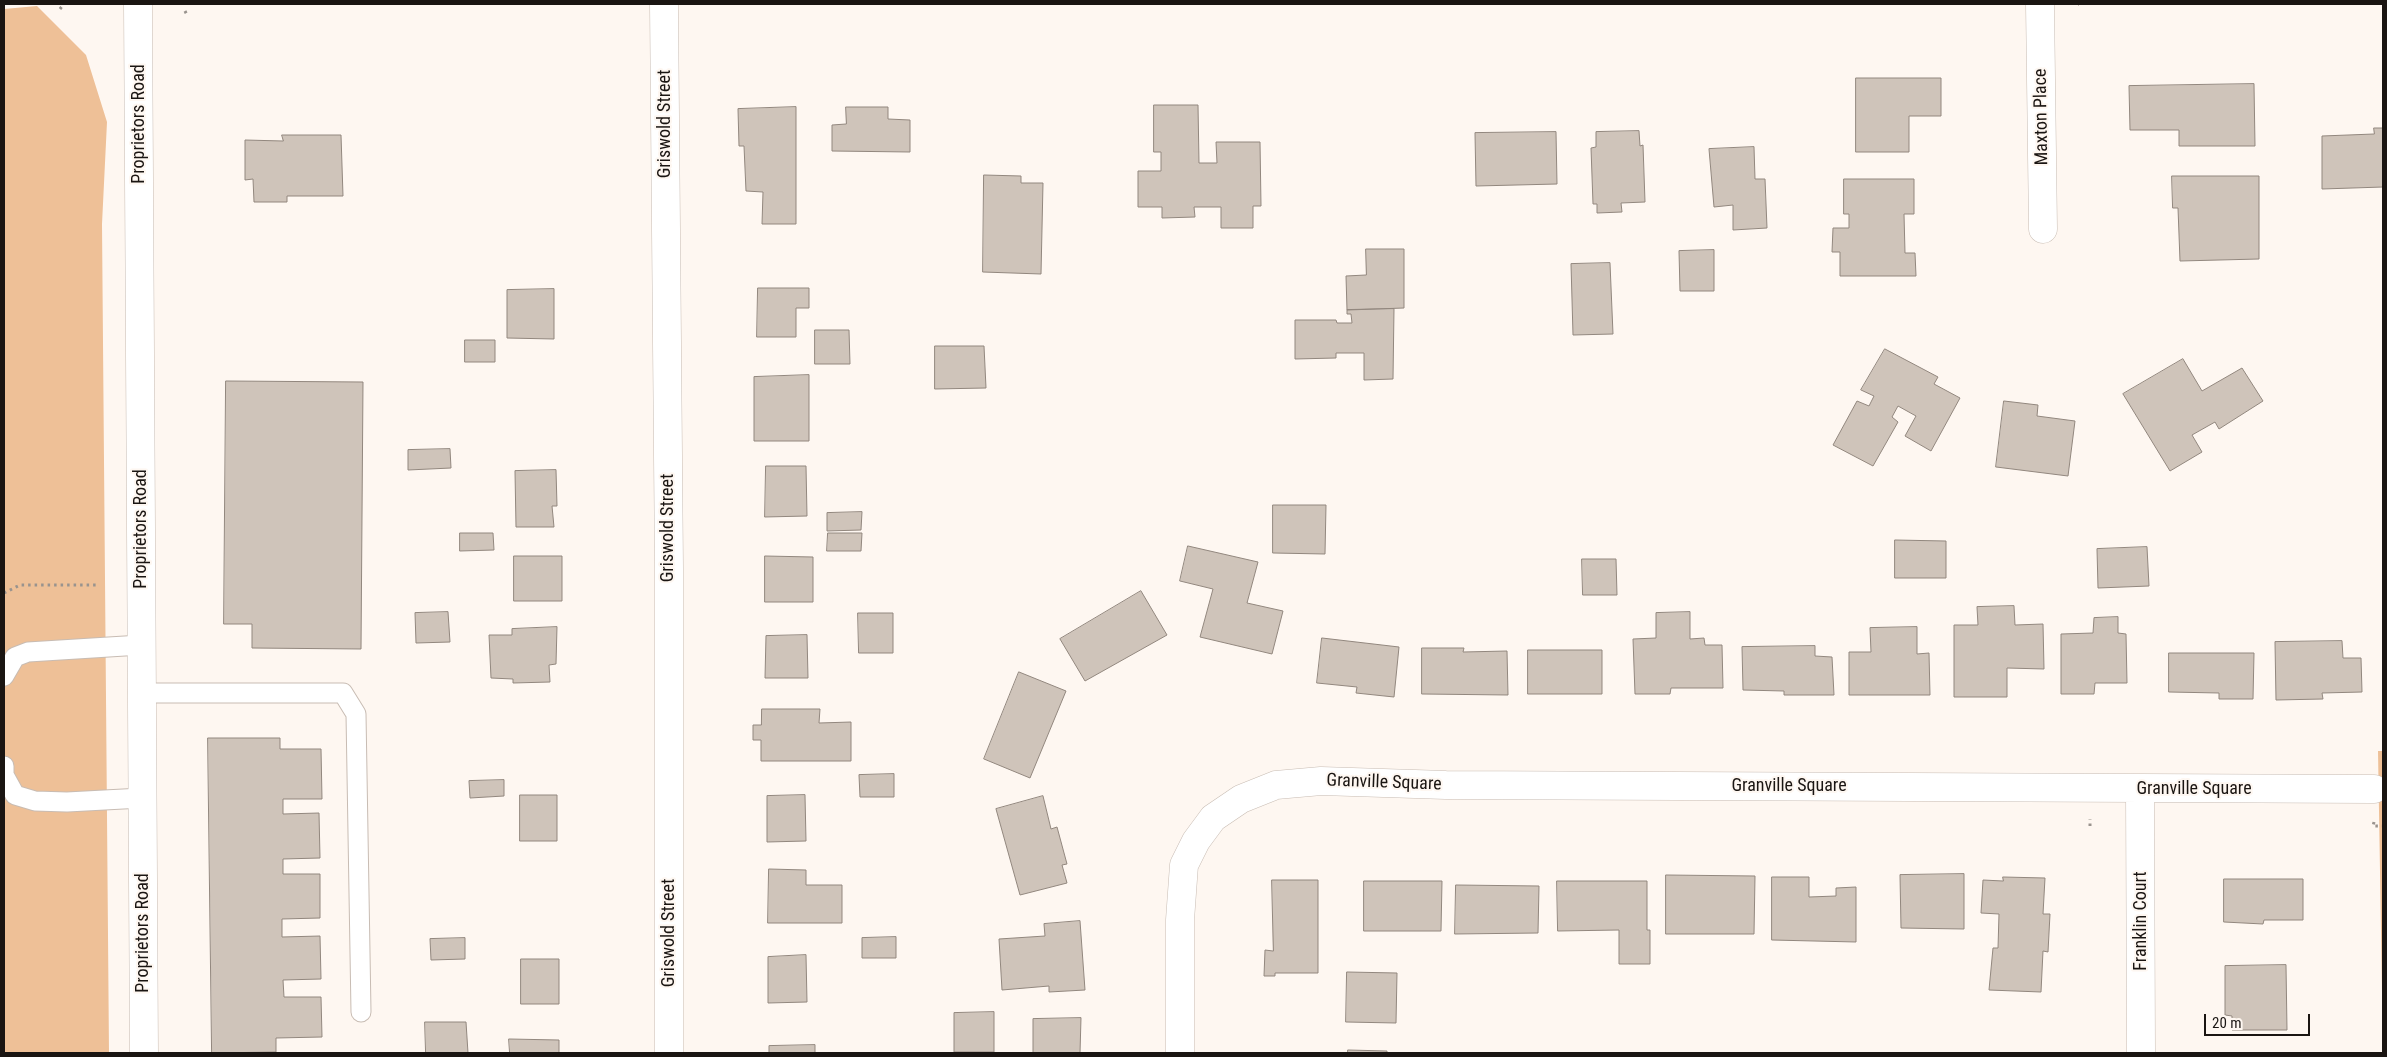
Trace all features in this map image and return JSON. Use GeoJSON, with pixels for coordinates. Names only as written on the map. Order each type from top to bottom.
{"type":"FeatureCollection","features":[{"type":"Feature","properties":{"kind":"street","name":"Proprietors Road"},"geometry":{"type":"LineString","coordinates":[[138,4],[144,1053]]}},
{"type":"Feature","properties":{"kind":"street","name":"Griswold Street"},"geometry":{"type":"LineString","coordinates":[[664,4],[669,568],[669,1053]]}},
{"type":"Feature","properties":{"kind":"street","name":"Maxton Place"},"geometry":{"type":"LineString","coordinates":[[2040,4],[2043,229]]}},
{"type":"Feature","properties":{"kind":"street","name":"Granville Square"},"geometry":{"type":"LineString","coordinates":[[1180,1053],[1180,920],[1184,866],[1196,840],[1213,818],[1241,799],[1276,785],[1321,781],[1446,785],[2065,786],[2140,789],[2374,789]]}},
{"type":"Feature","properties":{"kind":"street","name":"Franklin Court"},"geometry":{"type":"LineString","coordinates":[[2140,789],[2141,1053]]}},
{"type":"Feature","properties":{"kind":"lane"},"geometry":{"type":"LineString","coordinates":[[4,676],[15,657],[28,652],[141,645]]}},
{"type":"Feature","properties":{"kind":"lane"},"geometry":{"type":"LineString","coordinates":[[142,693],[343,693],[356,714],[361,1012]]}},
{"type":"Feature","properties":{"kind":"lane"},"geometry":{"type":"LineString","coordinates":[[4,766],[4,774],[14,795],[35,801],[142,798]]}},
{"type":"Feature","properties":{"kind":"path"},"geometry":{"type":"LineString","coordinates":[[60,9],[63,5]]}},
{"type":"Feature","properties":{"kind":"path"},"geometry":{"type":"LineString","coordinates":[[184,11],[188,15]]}},
{"type":"Feature","properties":{"kind":"path"},"geometry":{"type":"LineString","coordinates":[[4,593],[20,585],[97,585]]}},
{"type":"Feature","properties":{"kind":"shaded area"},"geometry":{"type":"Polygon","coordinates":[[[37,6],[86,55],[107,122],[102,224],[109,1053],[4,1053],[4,9],[37,6]]]}},
{"type":"Feature","properties":{"kind":"shaded area"},"geometry":{"type":"Polygon","coordinates":[[[2378,751],[2383,751],[2383,1053],[2378,751]]]}},
{"type":"Feature","properties":{"kind":"building"},"geometry":{"type":"Polygon","coordinates":[[[1856,78],[1941,78],[1941,116],[1909,116],[1909,152],[1856,152],[1856,78]]]}},
{"type":"Feature","properties":{"kind":"building"},"geometry":{"type":"Polygon","coordinates":[[[2254,84],[2255,146],[2179,146],[2179,130],[2130,130],[2129,86],[2254,84]]]}},
{"type":"Feature","properties":{"kind":"building"},"geometry":{"type":"Polygon","coordinates":[[[1154,105],[1198,105],[1199,163],[1217,163],[1216,142],[1260,142],[1261,206],[1253,206],[1253,228],[1221,228],[1221,207],[1194,207],[1195,217],[1162,218],[1162,207],[1138,207],[1138,171],[1161,171],[1161,152],[1154,152],[1154,105]]]}},
{"type":"Feature","properties":{"kind":"building"},"geometry":{"type":"Polygon","coordinates":[[[796,107],[796,224],[762,224],[763,192],[746,191],[744,146],[739,146],[738,109],[796,107]]]}},
{"type":"Feature","properties":{"kind":"building"},"geometry":{"type":"Polygon","coordinates":[[[846,107],[888,107],[888,119],[910,120],[910,152],[832,151],[832,125],[846,124],[846,107]]]}},
{"type":"Feature","properties":{"kind":"building"},"geometry":{"type":"Polygon","coordinates":[[[2374,128],[2383,128],[2383,187],[2322,189],[2322,136],[2374,134],[2374,128]]]}},
{"type":"Feature","properties":{"kind":"building"},"geometry":{"type":"Polygon","coordinates":[[[1639,131],[1640,146],[1643,145],[1645,202],[1621,203],[1622,212],[1597,213],[1597,204],[1593,204],[1591,148],[1596,147],[1596,132],[1639,131]]]}},
{"type":"Feature","properties":{"kind":"building"},"geometry":{"type":"Polygon","coordinates":[[[1556,132],[1557,184],[1476,186],[1475,133],[1556,132]]]}},
{"type":"Feature","properties":{"kind":"building"},"geometry":{"type":"Polygon","coordinates":[[[282,135],[341,135],[343,196],[287,196],[287,202],[254,202],[253,179],[245,180],[245,140],[283,141],[282,135]]]}},
{"type":"Feature","properties":{"kind":"building"},"geometry":{"type":"Polygon","coordinates":[[[1754,147],[1755,179],[1765,179],[1767,228],[1733,230],[1733,205],[1714,207],[1709,149],[1754,147]]]}},
{"type":"Feature","properties":{"kind":"building"},"geometry":{"type":"Polygon","coordinates":[[[984,175],[1021,176],[1021,183],[1043,183],[1041,274],[983,272],[984,175]]]}},
{"type":"Feature","properties":{"kind":"building"},"geometry":{"type":"Polygon","coordinates":[[[2172,176],[2259,176],[2259,259],[2180,261],[2178,208],[2173,208],[2172,176]]]}},
{"type":"Feature","properties":{"kind":"building"},"geometry":{"type":"Polygon","coordinates":[[[1844,179],[1914,179],[1914,214],[1904,214],[1905,253],[1915,253],[1916,276],[1840,276],[1840,252],[1832,252],[1833,228],[1849,228],[1849,214],[1844,214],[1844,179]]]}},
{"type":"Feature","properties":{"kind":"building"},"geometry":{"type":"Polygon","coordinates":[[[1366,249],[1404,249],[1404,308],[1347,310],[1346,276],[1366,275],[1366,249]]]}},
{"type":"Feature","properties":{"kind":"building"},"geometry":{"type":"Polygon","coordinates":[[[1714,250],[1714,291],[1680,291],[1679,251],[1714,250]]]}},
{"type":"Feature","properties":{"kind":"building"},"geometry":{"type":"Polygon","coordinates":[[[1610,263],[1613,334],[1573,335],[1571,264],[1610,263]]]}},
{"type":"Feature","properties":{"kind":"building"},"geometry":{"type":"Polygon","coordinates":[[[758,288],[809,288],[809,308],[796,308],[796,337],[757,337],[758,288]]]}},
{"type":"Feature","properties":{"kind":"building"},"geometry":{"type":"Polygon","coordinates":[[[554,289],[554,339],[507,338],[507,290],[554,289]]]}},
{"type":"Feature","properties":{"kind":"building"},"geometry":{"type":"Polygon","coordinates":[[[1394,309],[1393,379],[1364,380],[1364,353],[1336,353],[1336,358],[1295,359],[1295,320],[1336,320],[1337,323],[1352,323],[1351,314],[1347,314],[1347,310],[1394,309]]]}},
{"type":"Feature","properties":{"kind":"building"},"geometry":{"type":"Polygon","coordinates":[[[815,330],[849,330],[850,364],[815,364],[815,330]]]}},
{"type":"Feature","properties":{"kind":"building"},"geometry":{"type":"Polygon","coordinates":[[[465,340],[495,340],[495,362],[465,362],[465,340]]]}},
{"type":"Feature","properties":{"kind":"building"},"geometry":{"type":"Polygon","coordinates":[[[935,346],[984,346],[986,388],[935,389],[935,346]]]}},
{"type":"Feature","properties":{"kind":"building"},"geometry":{"type":"Polygon","coordinates":[[[1885,349],[1938,377],[1934,384],[1960,398],[1931,451],[1905,436],[1916,416],[1898,406],[1892,417],[1898,422],[1873,466],[1833,445],[1857,401],[1869,406],[1874,396],[1861,390],[1885,349]]]}},
{"type":"Feature","properties":{"kind":"building"},"geometry":{"type":"Polygon","coordinates":[[[2183,359],[2202,391],[2242,368],[2263,401],[2219,429],[2215,422],[2192,435],[2202,452],[2170,471],[2123,394],[2183,359]]]}},
{"type":"Feature","properties":{"kind":"building"},"geometry":{"type":"Polygon","coordinates":[[[809,375],[809,441],[754,441],[754,377],[809,375]]]}},
{"type":"Feature","properties":{"kind":"building"},"geometry":{"type":"Polygon","coordinates":[[[226,381],[363,382],[361,649],[252,648],[252,624],[224,624],[226,381]]]}},
{"type":"Feature","properties":{"kind":"building"},"geometry":{"type":"Polygon","coordinates":[[[2004,401],[2038,405],[2037,416],[2075,421],[2068,476],[1996,467],[2004,401]]]}},
{"type":"Feature","properties":{"kind":"building"},"geometry":{"type":"Polygon","coordinates":[[[450,449],[451,468],[408,470],[408,450],[450,449]]]}},
{"type":"Feature","properties":{"kind":"building"},"geometry":{"type":"Polygon","coordinates":[[[766,466],[806,466],[807,516],[765,517],[766,466]]]}},
{"type":"Feature","properties":{"kind":"building"},"geometry":{"type":"Polygon","coordinates":[[[556,470],[557,506],[552,506],[554,527],[516,527],[515,471],[556,470]]]}},
{"type":"Feature","properties":{"kind":"building"},"geometry":{"type":"Polygon","coordinates":[[[1273,505],[1326,505],[1325,554],[1273,553],[1273,505]]]}},
{"type":"Feature","properties":{"kind":"building"},"geometry":{"type":"Polygon","coordinates":[[[862,512],[861,530],[827,531],[827,513],[862,512]]]}},
{"type":"Feature","properties":{"kind":"building"},"geometry":{"type":"Polygon","coordinates":[[[460,533],[493,533],[494,550],[460,551],[460,533]]]}},
{"type":"Feature","properties":{"kind":"building"},"geometry":{"type":"Polygon","coordinates":[[[828,533],[862,533],[861,551],[827,551],[828,533]]]}},
{"type":"Feature","properties":{"kind":"building"},"geometry":{"type":"Polygon","coordinates":[[[1895,540],[1946,541],[1946,578],[1895,578],[1895,540]]]}},
{"type":"Feature","properties":{"kind":"building"},"geometry":{"type":"Polygon","coordinates":[[[1188,546],[1258,562],[1247,603],[1283,611],[1272,654],[1200,637],[1213,589],[1180,581],[1188,546]]]}},
{"type":"Feature","properties":{"kind":"building"},"geometry":{"type":"Polygon","coordinates":[[[2147,547],[2149,586],[2098,588],[2097,549],[2147,547]]]}},
{"type":"Feature","properties":{"kind":"building"},"geometry":{"type":"Polygon","coordinates":[[[514,556],[562,556],[562,601],[514,601],[514,556]]]}},
{"type":"Feature","properties":{"kind":"building"},"geometry":{"type":"Polygon","coordinates":[[[765,556],[813,557],[813,602],[765,602],[765,556]]]}},
{"type":"Feature","properties":{"kind":"building"},"geometry":{"type":"Polygon","coordinates":[[[1582,559],[1616,559],[1617,595],[1583,595],[1582,559]]]}},
{"type":"Feature","properties":{"kind":"building"},"geometry":{"type":"Polygon","coordinates":[[[1141,591],[1167,635],[1085,681],[1060,639],[1141,591]]]}},
{"type":"Feature","properties":{"kind":"building"},"geometry":{"type":"Polygon","coordinates":[[[2014,606],[2015,625],[2043,624],[2044,669],[2007,668],[2007,697],[1954,697],[1954,625],[1978,625],[1977,607],[2014,606]]]}},
{"type":"Feature","properties":{"kind":"building"},"geometry":{"type":"Polygon","coordinates":[[[448,612],[450,642],[416,643],[415,613],[448,612]]]}},
{"type":"Feature","properties":{"kind":"building"},"geometry":{"type":"Polygon","coordinates":[[[1690,612],[1690,639],[1704,638],[1705,645],[1722,645],[1723,688],[1671,688],[1670,694],[1635,694],[1633,639],[1656,638],[1656,613],[1690,612]]]}},
{"type":"Feature","properties":{"kind":"building"},"geometry":{"type":"Polygon","coordinates":[[[858,613],[893,613],[893,653],[859,653],[858,613]]]}},
{"type":"Feature","properties":{"kind":"building"},"geometry":{"type":"Polygon","coordinates":[[[2118,617],[2118,633],[2126,634],[2127,683],[2095,683],[2094,694],[2061,694],[2061,634],[2093,633],[2094,618],[2118,617]]]}},
{"type":"Feature","properties":{"kind":"building"},"geometry":{"type":"Polygon","coordinates":[[[557,627],[556,664],[549,665],[550,682],[513,683],[513,679],[491,678],[489,635],[512,635],[512,629],[557,627]]]}},
{"type":"Feature","properties":{"kind":"building"},"geometry":{"type":"Polygon","coordinates":[[[1917,627],[1917,654],[1929,653],[1930,695],[1849,695],[1849,652],[1871,652],[1870,628],[1917,627]]]}},
{"type":"Feature","properties":{"kind":"building"},"geometry":{"type":"Polygon","coordinates":[[[807,635],[808,678],[765,678],[766,636],[807,635]]]}},
{"type":"Feature","properties":{"kind":"building"},"geometry":{"type":"Polygon","coordinates":[[[1322,638],[1399,647],[1394,697],[1356,693],[1357,687],[1317,683],[1322,638]]]}},
{"type":"Feature","properties":{"kind":"building"},"geometry":{"type":"Polygon","coordinates":[[[2342,641],[2343,658],[2361,658],[2362,692],[2322,693],[2323,699],[2276,700],[2275,642],[2342,641]]]}},
{"type":"Feature","properties":{"kind":"building"},"geometry":{"type":"Polygon","coordinates":[[[1815,646],[1815,656],[1832,657],[1834,695],[1784,695],[1784,691],[1743,690],[1742,647],[1815,646]]]}},
{"type":"Feature","properties":{"kind":"building"},"geometry":{"type":"Polygon","coordinates":[[[1422,648],[1464,648],[1463,652],[1507,651],[1508,695],[1422,694],[1422,648]]]}},
{"type":"Feature","properties":{"kind":"building"},"geometry":{"type":"Polygon","coordinates":[[[1528,650],[1602,650],[1602,694],[1528,694],[1528,650]]]}},
{"type":"Feature","properties":{"kind":"building"},"geometry":{"type":"Polygon","coordinates":[[[2169,653],[2254,653],[2253,699],[2219,699],[2219,693],[2169,692],[2169,653]]]}},
{"type":"Feature","properties":{"kind":"building"},"geometry":{"type":"Polygon","coordinates":[[[1019,672],[1066,691],[1030,778],[984,759],[1019,672]]]}},
{"type":"Feature","properties":{"kind":"building"},"geometry":{"type":"Polygon","coordinates":[[[762,709],[820,709],[819,723],[851,722],[851,761],[761,761],[761,740],[753,740],[753,725],[761,725],[762,709]]]}},
{"type":"Feature","properties":{"kind":"building"},"geometry":{"type":"Polygon","coordinates":[[[208,738],[280,738],[280,749],[321,749],[322,799],[283,799],[283,814],[319,813],[320,858],[283,859],[283,874],[320,874],[320,918],[282,919],[282,937],[320,936],[321,979],[283,980],[284,997],[321,997],[322,1037],[276,1038],[276,1052],[212,1053],[208,738]]]}},
{"type":"Feature","properties":{"kind":"building"},"geometry":{"type":"Polygon","coordinates":[[[894,774],[894,797],[860,797],[859,775],[894,774]]]}},
{"type":"Feature","properties":{"kind":"building"},"geometry":{"type":"Polygon","coordinates":[[[504,780],[504,796],[470,798],[469,781],[504,780]]]}},
{"type":"Feature","properties":{"kind":"building"},"geometry":{"type":"Polygon","coordinates":[[[520,795],[557,795],[557,841],[520,841],[520,795]]]}},
{"type":"Feature","properties":{"kind":"building"},"geometry":{"type":"Polygon","coordinates":[[[805,795],[806,841],[767,842],[767,796],[805,795]]]}},
{"type":"Feature","properties":{"kind":"building"},"geometry":{"type":"Polygon","coordinates":[[[1043,796],[1051,829],[1057,827],[1067,864],[1062,865],[1067,883],[1020,895],[996,809],[1043,796]]]}},
{"type":"Feature","properties":{"kind":"building"},"geometry":{"type":"Polygon","coordinates":[[[769,869],[806,870],[806,885],[842,885],[842,923],[768,923],[769,869]]]}},
{"type":"Feature","properties":{"kind":"building"},"geometry":{"type":"Polygon","coordinates":[[[1964,874],[1964,929],[1901,928],[1900,875],[1964,874]]]}},
{"type":"Feature","properties":{"kind":"building"},"geometry":{"type":"Polygon","coordinates":[[[1666,875],[1755,876],[1754,934],[1666,934],[1666,875]]]}},
{"type":"Feature","properties":{"kind":"building"},"geometry":{"type":"Polygon","coordinates":[[[1772,877],[1809,877],[1809,897],[1836,896],[1836,888],[1856,887],[1856,942],[1772,940],[1772,877]]]}},
{"type":"Feature","properties":{"kind":"building"},"geometry":{"type":"Polygon","coordinates":[[[2003,877],[2045,878],[2043,914],[2050,914],[2048,952],[2043,951],[2041,992],[1989,990],[1993,948],[1998,948],[1999,914],[1981,913],[1983,880],[2003,881],[2003,877]]]}},
{"type":"Feature","properties":{"kind":"building"},"geometry":{"type":"Polygon","coordinates":[[[2224,879],[2303,879],[2303,920],[2264,920],[2263,924],[2224,922],[2224,879]]]}},
{"type":"Feature","properties":{"kind":"building"},"geometry":{"type":"Polygon","coordinates":[[[1272,880],[1318,880],[1318,973],[1275,973],[1275,976],[1264,976],[1265,950],[1273,951],[1272,880]]]}},
{"type":"Feature","properties":{"kind":"building"},"geometry":{"type":"Polygon","coordinates":[[[1364,881],[1442,881],[1441,931],[1364,931],[1364,881]]]}},
{"type":"Feature","properties":{"kind":"building"},"geometry":{"type":"Polygon","coordinates":[[[1557,881],[1647,881],[1647,930],[1650,930],[1650,964],[1619,964],[1619,930],[1558,931],[1557,881]]]}},
{"type":"Feature","properties":{"kind":"building"},"geometry":{"type":"Polygon","coordinates":[[[1456,885],[1539,886],[1538,933],[1455,934],[1456,885]]]}},
{"type":"Feature","properties":{"kind":"building"},"geometry":{"type":"Polygon","coordinates":[[[1080,921],[1085,990],[1049,992],[1049,986],[1002,990],[999,939],[1045,936],[1044,924],[1080,921]]]}},
{"type":"Feature","properties":{"kind":"building"},"geometry":{"type":"Polygon","coordinates":[[[896,937],[896,958],[862,958],[862,938],[896,937]]]}},
{"type":"Feature","properties":{"kind":"building"},"geometry":{"type":"Polygon","coordinates":[[[465,938],[465,959],[431,960],[430,939],[465,938]]]}},
{"type":"Feature","properties":{"kind":"building"},"geometry":{"type":"Polygon","coordinates":[[[806,955],[807,1002],[768,1003],[768,957],[806,955]]]}},
{"type":"Feature","properties":{"kind":"building"},"geometry":{"type":"Polygon","coordinates":[[[521,959],[559,959],[559,1004],[521,1004],[521,959]]]}},
{"type":"Feature","properties":{"kind":"building"},"geometry":{"type":"Polygon","coordinates":[[[2286,965],[2287,1030],[2232,1030],[2232,1016],[2225,1015],[2225,966],[2286,965]]]}},
{"type":"Feature","properties":{"kind":"building"},"geometry":{"type":"Polygon","coordinates":[[[1347,972],[1397,973],[1396,1023],[1346,1022],[1347,972]]]}},
{"type":"Feature","properties":{"kind":"building"},"geometry":{"type":"Polygon","coordinates":[[[994,1012],[994,1052],[954,1052],[954,1013],[994,1012]]]}},
{"type":"Feature","properties":{"kind":"building"},"geometry":{"type":"Polygon","coordinates":[[[1081,1018],[1080,1053],[1033,1053],[1033,1019],[1081,1018]]]}},
{"type":"Feature","properties":{"kind":"building"},"geometry":{"type":"Polygon","coordinates":[[[425,1022],[466,1022],[468,1053],[426,1053],[425,1022]]]}},
{"type":"Feature","properties":{"kind":"building"},"geometry":{"type":"Polygon","coordinates":[[[509,1039],[559,1040],[559,1053],[510,1053],[509,1039]]]}},
{"type":"Feature","properties":{"kind":"building"},"geometry":{"type":"Polygon","coordinates":[[[815,1045],[815,1053],[769,1053],[769,1046],[815,1045]]]}},
{"type":"Feature","properties":{"kind":"building"},"geometry":{"type":"Polygon","coordinates":[[[1348,1050],[1387,1051],[1387,1053],[1348,1053],[1348,1050]]]}}]}
